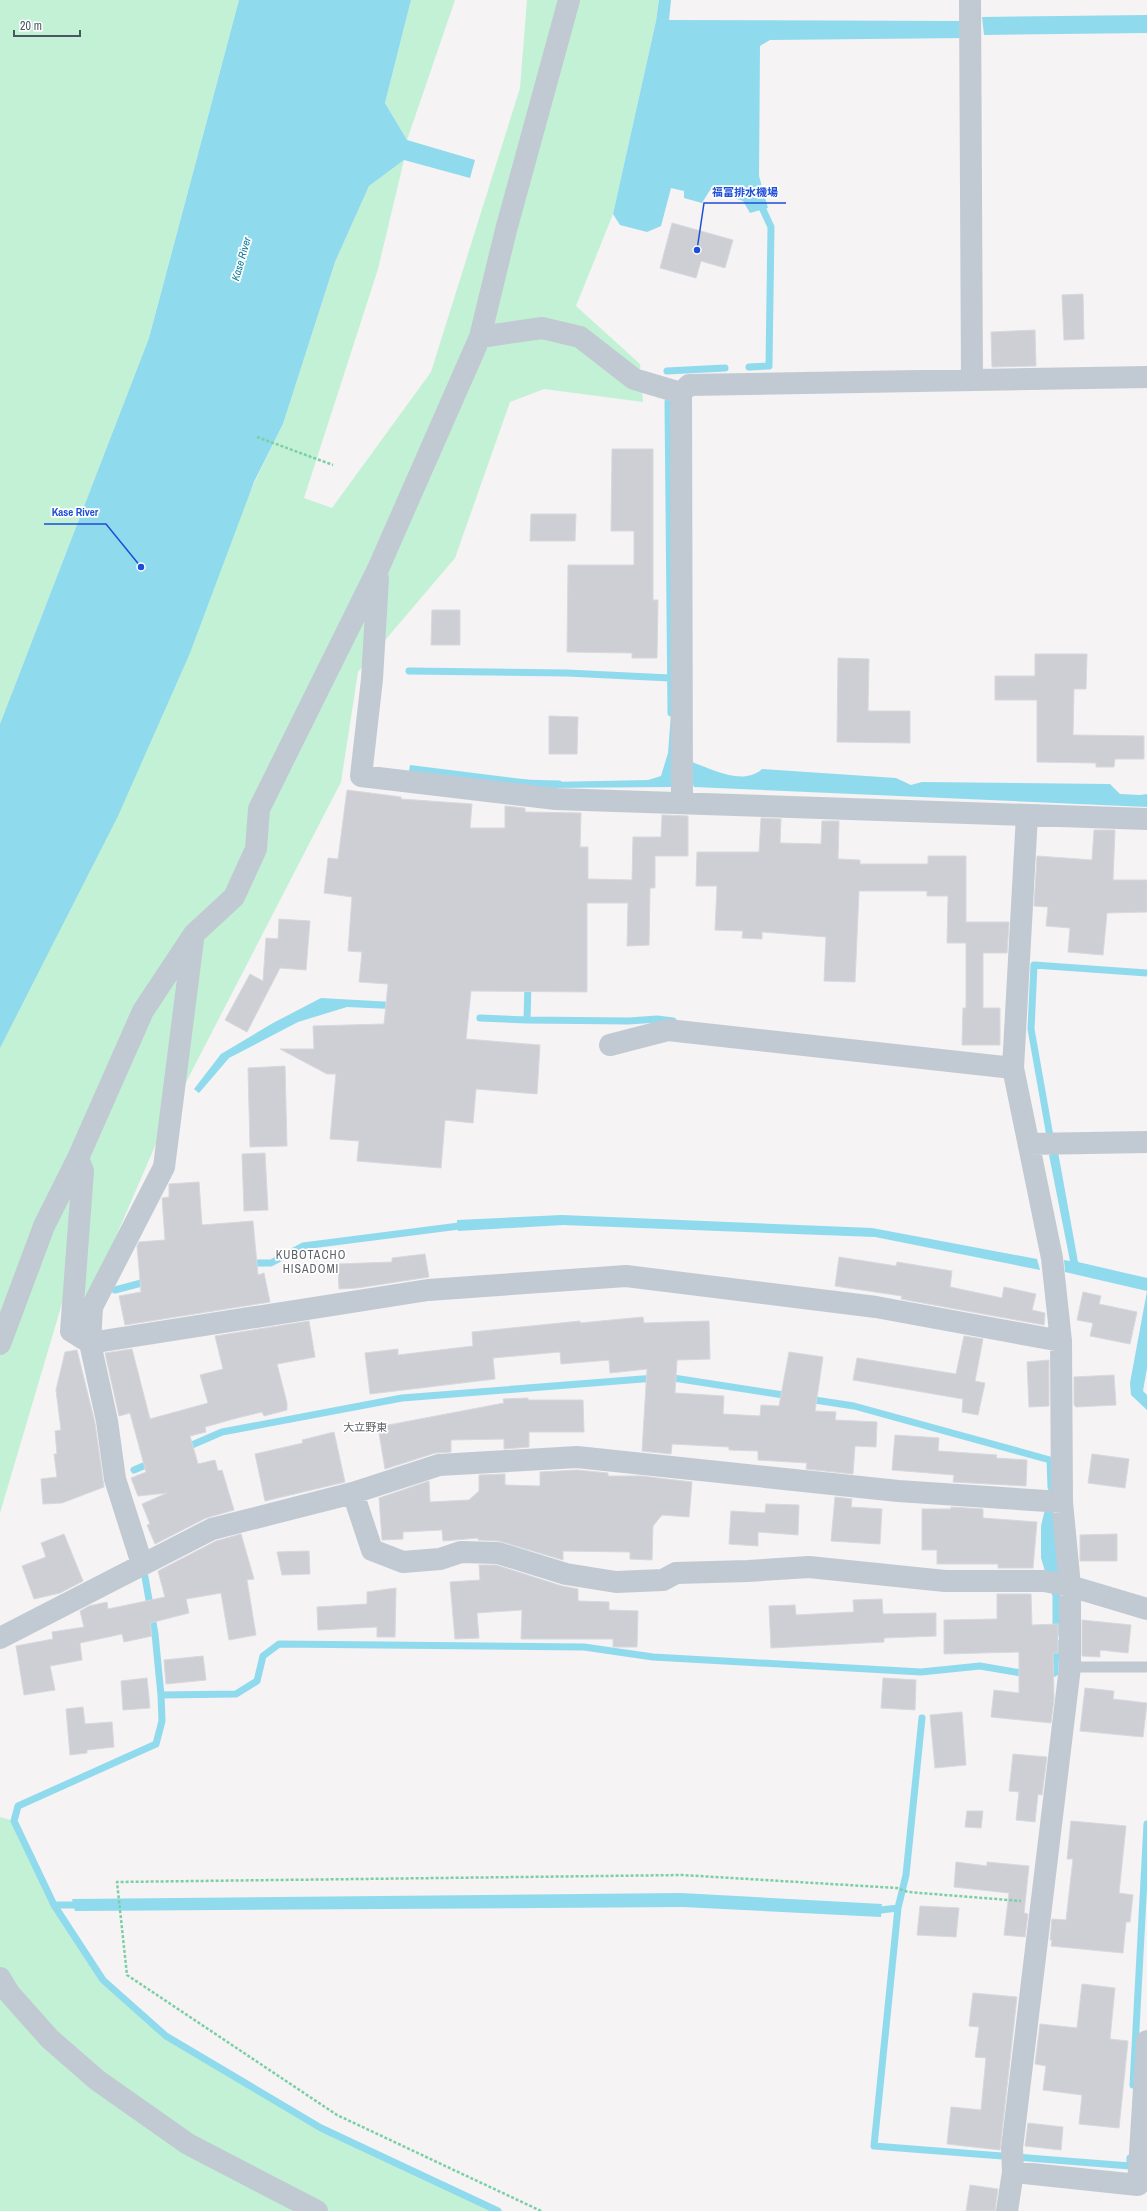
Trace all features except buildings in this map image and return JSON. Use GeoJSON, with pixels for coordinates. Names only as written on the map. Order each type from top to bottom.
{"type":"FeatureCollection","features":[{"type":"Feature","properties":{"kind":"street"},"geometry":{"type":"LineString","coordinates":[[0,1344],[44,1226],[78,1158],[143,1011],[194,934],[234,897],[256,849],[259,809],[378,569],[480,337],[506,230],[569,0]]}},
{"type":"Feature","properties":{"kind":"street"},"geometry":{"type":"LineString","coordinates":[[970,0],[972,380]]}},
{"type":"Feature","properties":{"kind":"street"},"geometry":{"type":"LineString","coordinates":[[480,337],[542,328],[580,337],[634,379],[681,393]]}},
{"type":"Feature","properties":{"kind":"street"},"geometry":{"type":"LineString","coordinates":[[682,788],[681,393],[689,385],[1147,377]]}},
{"type":"Feature","properties":{"kind":"street"},"geometry":{"type":"LineString","coordinates":[[378,569],[372,679],[361,776],[556,799],[682,788],[1027,815],[1147,819]]}},
{"type":"Feature","properties":{"kind":"street"},"geometry":{"type":"LineString","coordinates":[[1007,2211],[1070,1667],[1070,1586],[1052,1501],[1061,1341],[1053,1267],[1043,1144],[1013,1068],[1027,815]]}},
{"type":"Feature","properties":{"kind":"street"},"geometry":{"type":"LineString","coordinates":[[142,1564],[115,1479],[107,1421],[90,1343],[92,1307],[164,1167],[194,934]]}},
{"type":"Feature","properties":{"kind":"street"},"geometry":{"type":"LineString","coordinates":[[610,1045],[668,1030],[1013,1068]]}},
{"type":"Feature","properties":{"kind":"street"},"geometry":{"type":"LineString","coordinates":[[1043,1144],[1147,1142]]}},
{"type":"Feature","properties":{"kind":"street"},"geometry":{"type":"LineString","coordinates":[[78,1158],[83,1171],[71,1331],[90,1343],[428,1290],[626,1276],[876,1307],[1061,1341]]}},
{"type":"Feature","properties":{"kind":"street"},"geometry":{"type":"LineString","coordinates":[[0,1638],[212,1529],[353,1493],[439,1465],[577,1458],[898,1491],[1052,1501]]}},
{"type":"Feature","properties":{"kind":"street"},"geometry":{"type":"LineString","coordinates":[[353,1493],[372,1550],[403,1562],[440,1559],[461,1552],[498,1553],[566,1574],[616,1582],[663,1580],[676,1573],[748,1572],[809,1567],[945,1581],[1044,1581],[1070,1586],[1147,1609]]}},
{"type":"Feature","properties":{"kind":"street"},"geometry":{"type":"LineString","coordinates":[[0,1978],[9,1993],[50,2039],[97,2080],[188,2144],[317,2211]]}},
{"type":"Feature","properties":{"kind":"street"},"geometry":{"type":"LineString","coordinates":[[1012,2161],[1138,2185],[1147,2041]]}},
{"type":"Feature","properties":{"kind":"lane"},"geometry":{"type":"LineString","coordinates":[[1070,1667],[1147,1667]]}},
{"type":"Feature","properties":{"kind":"path"},"geometry":{"type":"LineString","coordinates":[[257,437],[333,465]]}},
{"type":"Feature","properties":{"kind":"path"},"geometry":{"type":"LineString","coordinates":[[541,2211],[338,2115],[127,1975],[117,1882],[682,1875],[897,1888],[908,1892],[1043,1903]]}},
{"type":"Feature","properties":{"kind":"green space"},"geometry":{"type":"Polygon","coordinates":[[[0,0],[239,0],[149,338],[0,724],[0,0]]]}},
{"type":"Feature","properties":{"kind":"green space"},"geometry":{"type":"Polygon","coordinates":[[[411,0],[455,0],[407,140],[385,103],[411,0]]]}},
{"type":"Feature","properties":{"kind":"green space"},"geometry":{"type":"Polygon","coordinates":[[[527,0],[659,0],[656,21],[613,214],[576,306],[640,364],[643,402],[544,389],[510,402],[455,558],[358,672],[341,782],[165,1123],[91,1294],[63,1300],[0,1513],[0,1005],[283,424],[335,262],[369,186],[404,160],[378,269],[304,498],[332,508],[431,372],[520,88],[527,0]]]}},
{"type":"Feature","properties":{"kind":"green space"},"geometry":{"type":"Polygon","coordinates":[[[0,1817],[14,1821],[54,1905],[103,1980],[166,2036],[321,2128],[498,2211],[0,2211],[0,1817]]]}},
{"type":"Feature","properties":{"kind":"water","name":"Kase River"},"geometry":{"type":"Polygon","coordinates":[[[239,0],[411,0],[385,103],[407,140],[475,160],[470,178],[404,160],[369,186],[335,262],[283,424],[254,482],[190,653],[118,816],[0,1048],[0,724],[149,338],[239,0]]]}},
{"type":"Feature","properties":{"kind":"water"},"geometry":{"type":"Polygon","coordinates":[[[659,0],[671,0],[669,20],[964,21],[966,38],[770,40],[760,46],[759,176],[768,208],[750,213],[743,201],[710,190],[702,203],[684,198],[684,191],[671,188],[661,226],[647,232],[620,225],[613,214],[656,21],[659,0]]]}},
{"type":"Feature","properties":{"kind":"water"},"geometry":{"type":"Polygon","coordinates":[[[1147,15],[1147,33],[984,35],[982,17],[1147,15]]]}},
{"type":"Feature","properties":{"kind":"water"},"geometry":{"type":"Polygon","coordinates":[[[671,713],[674,775],[671,787],[550,788],[550,782],[648,780],[661,776],[668,753],[671,713]]]}},
{"type":"Feature","properties":{"kind":"water"},"geometry":{"type":"Polygon","coordinates":[[[692,762],[728,775],[737,776],[754,774],[762,769],[896,778],[911,785],[922,782],[1110,784],[1120,794],[1147,794],[1147,807],[694,787],[689,773],[692,762]]]}},
{"type":"Feature","properties":{"kind":"water"},"geometry":{"type":"Polygon","coordinates":[[[410,765],[531,780],[529,787],[408,778],[410,765]]]}},
{"type":"Feature","properties":{"kind":"water"},"geometry":{"type":"Polygon","coordinates":[[[321,998],[393,1002],[391,1009],[347,1007],[298,1022],[229,1058],[199,1093],[194,1089],[221,1054],[273,1023],[321,998]]]}},
{"type":"Feature","properties":{"kind":"water"},"geometry":{"type":"Polygon","coordinates":[[[1058,1152],[1078,1262],[1147,1278],[1147,1291],[1065,1272],[1064,1260],[1070,1261],[1049,1155],[1058,1152]]]}},
{"type":"Feature","properties":{"kind":"water"},"geometry":{"type":"Polygon","coordinates":[[[562,1215],[872,1228],[1037,1259],[1040,1270],[875,1237],[563,1225],[458,1231],[457,1220],[562,1215]]]}},
{"type":"Feature","properties":{"kind":"water"},"geometry":{"type":"Polygon","coordinates":[[[1147,1291],[1147,1368],[1143,1391],[1147,1395],[1147,1410],[1131,1395],[1130,1383],[1147,1291]]]}},
{"type":"Feature","properties":{"kind":"water"},"geometry":{"type":"Polygon","coordinates":[[[1051,1484],[1061,1595],[1056,1608],[1041,1558],[1041,1526],[1051,1484]]]}},
{"type":"Feature","properties":{"kind":"water"},"geometry":{"type":"Polygon","coordinates":[[[681,1893],[882,1904],[881,1917],[683,1907],[75,1911],[72,1899],[681,1893]]]}},
{"type":"Feature","properties":{"kind":"waterway"},"geometry":{"type":"LineString","coordinates":[[749,367],[769,366],[771,227],[759,201]]}},
{"type":"Feature","properties":{"kind":"waterway"},"geometry":{"type":"LineString","coordinates":[[667,371],[725,368]]}},
{"type":"Feature","properties":{"kind":"waterway"},"geometry":{"type":"LineString","coordinates":[[668,402],[671,713]]}},
{"type":"Feature","properties":{"kind":"waterway"},"geometry":{"type":"LineString","coordinates":[[409,671],[567,673],[670,678]]}},
{"type":"Feature","properties":{"kind":"waterway"},"geometry":{"type":"LineString","coordinates":[[520,783],[559,784]]}},
{"type":"Feature","properties":{"kind":"waterway"},"geometry":{"type":"LineString","coordinates":[[1051,1142],[1031,1029],[1034,965],[1147,973]]}},
{"type":"Feature","properties":{"kind":"waterway"},"geometry":{"type":"LineString","coordinates":[[528,983],[527,1020],[629,1021],[657,1019],[673,1021]]}},
{"type":"Feature","properties":{"kind":"waterway"},"geometry":{"type":"LineString","coordinates":[[480,1018],[527,1020]]}},
{"type":"Feature","properties":{"kind":"waterway"},"geometry":{"type":"LineString","coordinates":[[249,1263],[271,1263],[303,1246],[467,1225]]}},
{"type":"Feature","properties":{"kind":"waterway"},"geometry":{"type":"LineString","coordinates":[[115,1290],[149,1281]]}},
{"type":"Feature","properties":{"kind":"waterway"},"geometry":{"type":"LineString","coordinates":[[667,1377],[790,1396]]}},
{"type":"Feature","properties":{"kind":"waterway"},"geometry":{"type":"LineString","coordinates":[[185,1448],[222,1432],[402,1398],[655,1378]]}},
{"type":"Feature","properties":{"kind":"waterway"},"geometry":{"type":"LineString","coordinates":[[808,1399],[854,1406],[1050,1460],[1051,1487]]}},
{"type":"Feature","properties":{"kind":"waterway"},"geometry":{"type":"LineString","coordinates":[[134,1470],[153,1462]]}},
{"type":"Feature","properties":{"kind":"waterway"},"geometry":{"type":"LineString","coordinates":[[145,1577],[155,1634],[161,1695],[162,1721],[156,1744],[18,1806],[14,1821],[54,1905],[103,1980],[166,2036],[321,2128],[498,2211]]}},
{"type":"Feature","properties":{"kind":"waterway"},"geometry":{"type":"LineString","coordinates":[[1056,1599],[1056,1633]]}},
{"type":"Feature","properties":{"kind":"waterway"},"geometry":{"type":"LineString","coordinates":[[1045,1675],[1055,1673],[1056,1643]]}},
{"type":"Feature","properties":{"kind":"waterway"},"geometry":{"type":"LineString","coordinates":[[161,1695],[236,1694],[257,1681],[263,1656],[279,1644],[584,1647],[653,1657],[921,1672],[980,1666],[1027,1674]]}},
{"type":"Feature","properties":{"kind":"waterway"},"geometry":{"type":"LineString","coordinates":[[922,1718],[906,1875],[898,1908],[874,2146],[1130,2166],[1130,2158]]}},
{"type":"Feature","properties":{"kind":"waterway"},"geometry":{"type":"LineString","coordinates":[[1133,2085],[1147,1824]]}},
{"type":"Feature","properties":{"kind":"waterway"},"geometry":{"type":"LineString","coordinates":[[54,1905],[82,1905]]}},
{"type":"Feature","properties":{"kind":"waterway"},"geometry":{"type":"LineString","coordinates":[[872,1911],[898,1908]]}},
{"type":"Feature","properties":{"kind":"place","name":"福富排水機場"},"geometry":{"type":"Point","coordinates":[697,250]}},
{"type":"Feature","properties":{"kind":"place","name":"Kase River"},"geometry":{"type":"Point","coordinates":[141,567]}},
{"type":"Feature","properties":{"kind":"district","name":"KUBOTACHO HISADOMI"},"geometry":{"type":"Point","coordinates":[311,1262]}},
{"type":"Feature","properties":{"kind":"district","name":"大立野東"},"geometry":{"type":"Point","coordinates":[365,1427]}}]}
